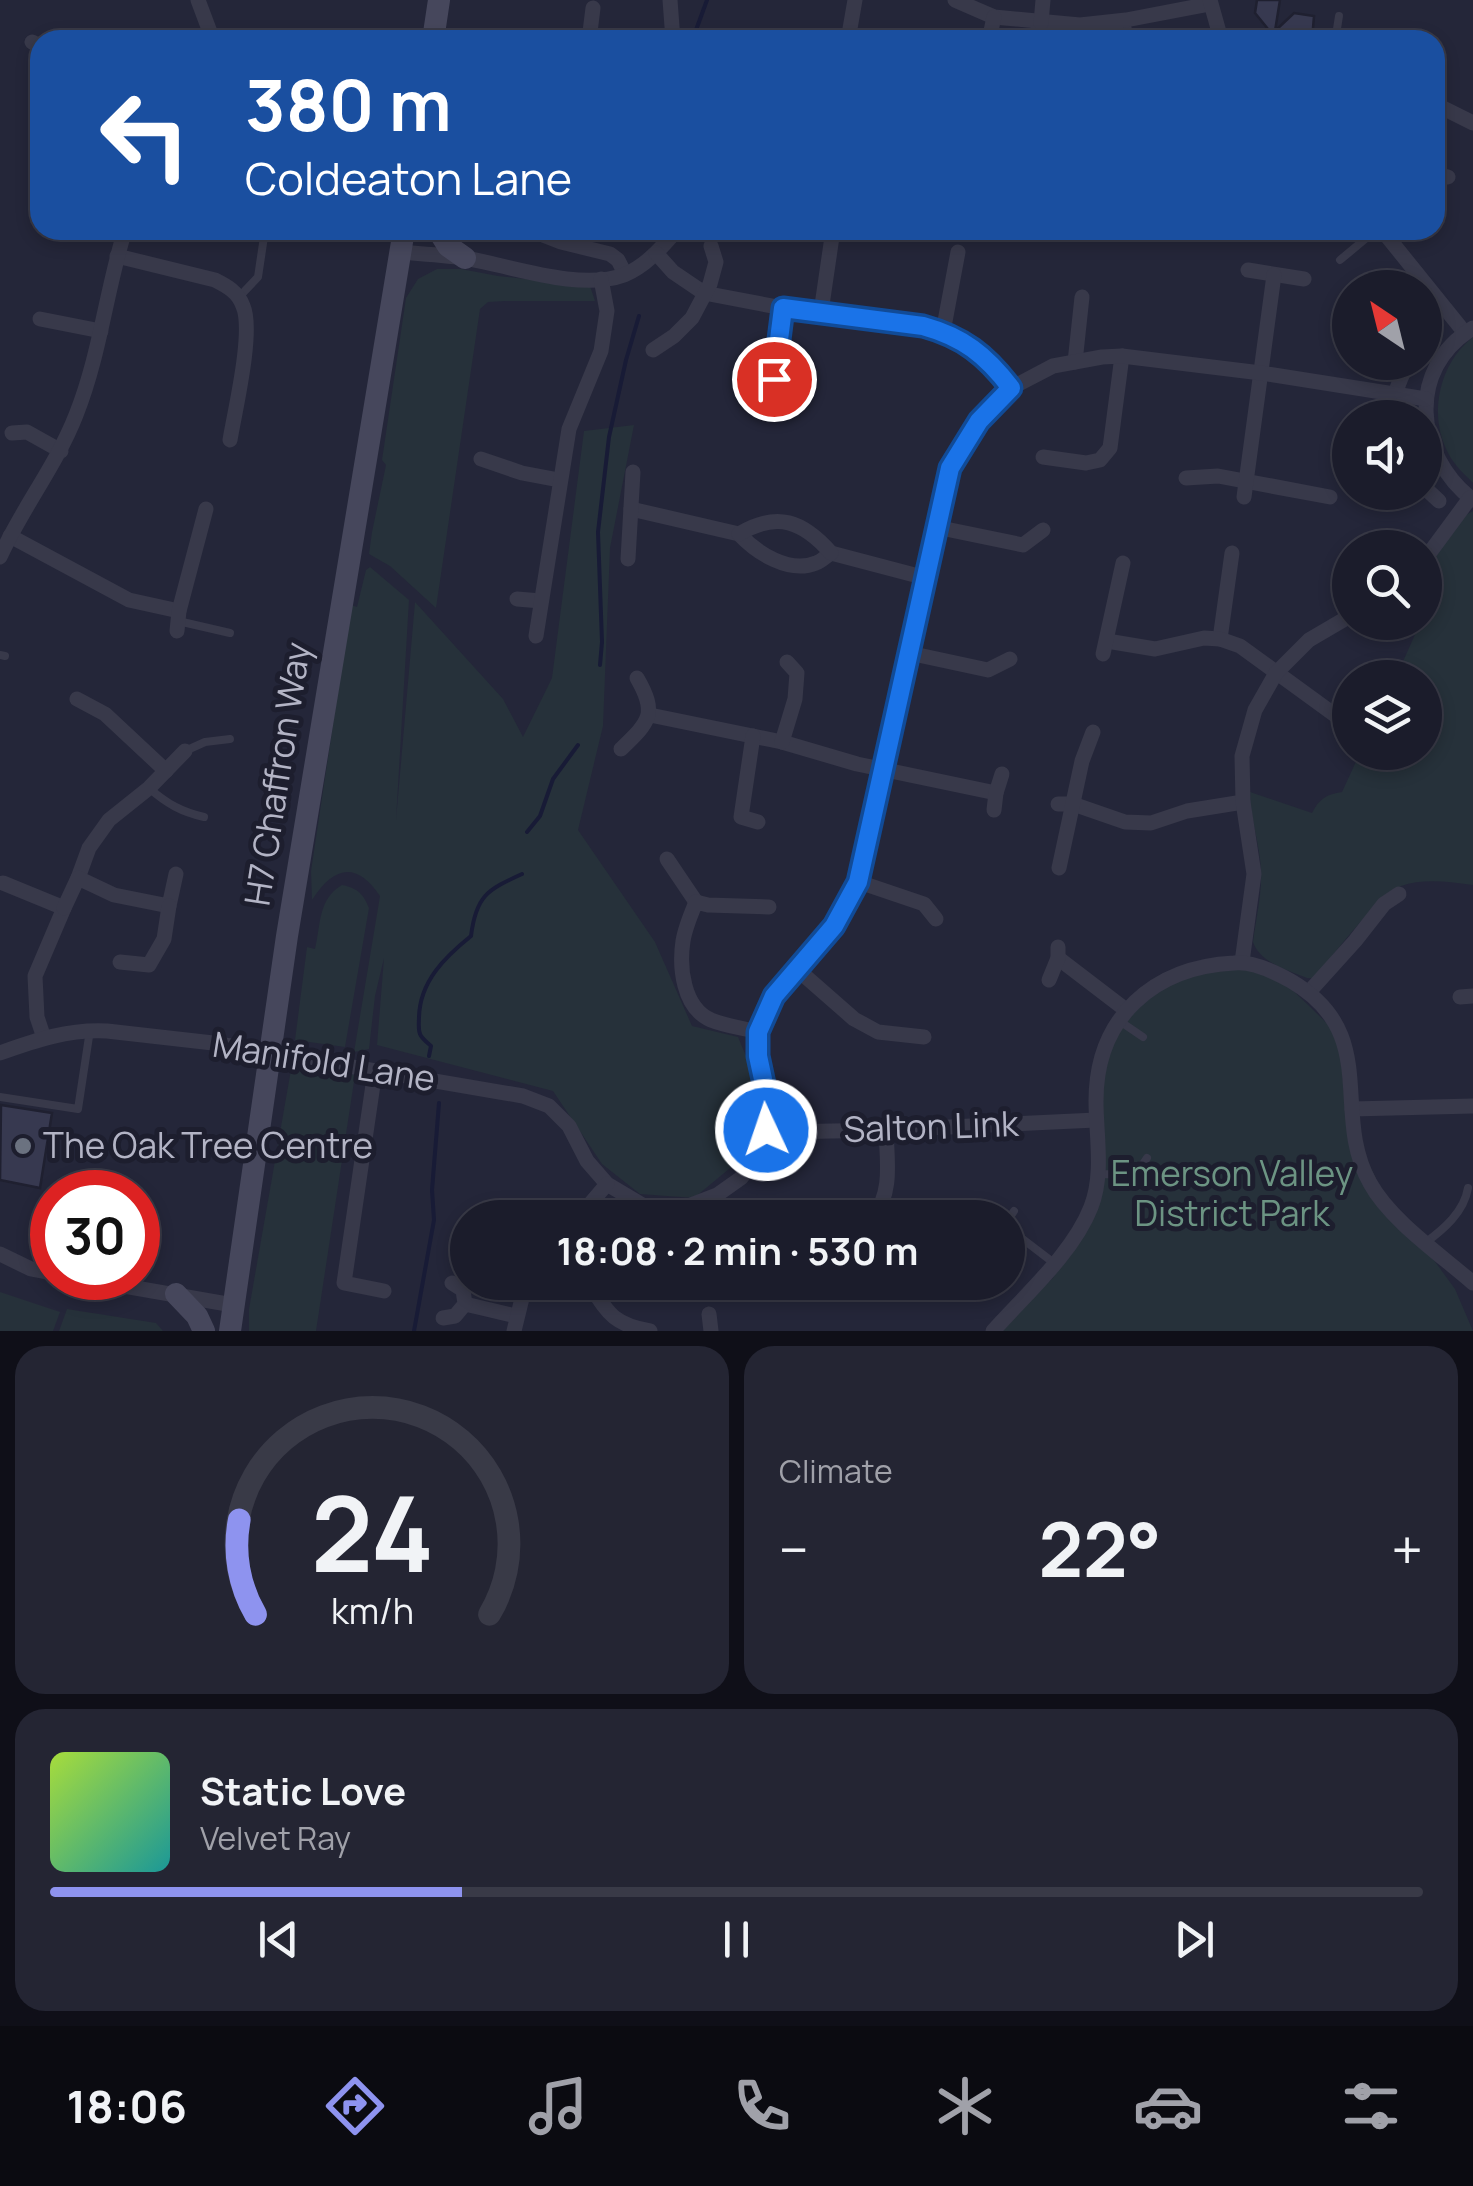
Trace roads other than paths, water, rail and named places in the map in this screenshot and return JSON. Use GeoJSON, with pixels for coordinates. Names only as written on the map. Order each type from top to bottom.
{"type":"FeatureCollection","features":[{"type":"Feature","properties":{"kind":"street"},"geometry":{"type":"LineString","coordinates":[[198,0],[209,30]]}},
{"type":"Feature","properties":{"kind":"street"},"geometry":{"type":"LineString","coordinates":[[434,30],[439,0]]}},
{"type":"Feature","properties":{"kind":"street"},"geometry":{"type":"LineString","coordinates":[[670,0],[672,30]]}},
{"type":"Feature","properties":{"kind":"street"},"geometry":{"type":"LineString","coordinates":[[850,30],[855,0]]}},
{"type":"Feature","properties":{"kind":"street"},"geometry":{"type":"LineString","coordinates":[[955,0],[994,17],[1080,25],[1126,20],[1210,2],[1218,30]]}},
{"type":"Feature","properties":{"kind":"street"},"geometry":{"type":"LineString","coordinates":[[1041,23],[1043,0]]}},
{"type":"Feature","properties":{"kind":"street"},"geometry":{"type":"LineString","coordinates":[[590,30],[593,8]]}},
{"type":"Feature","properties":{"kind":"street"},"geometry":{"type":"LineString","coordinates":[[991,30],[994,17]]}},
{"type":"Feature","properties":{"kind":"street"},"geometry":{"type":"LineString","coordinates":[[1445,108],[1473,123]]}},
{"type":"Feature","properties":{"kind":"street"},"geometry":{"type":"LineString","coordinates":[[0,557],[61,451],[91,375],[122,240]]}},
{"type":"Feature","properties":{"kind":"street"},"geometry":{"type":"LineString","coordinates":[[444,240],[465,258]]}},
{"type":"Feature","properties":{"kind":"street"},"geometry":{"type":"LineString","coordinates":[[556,240],[610,254],[625,274]]}},
{"type":"Feature","properties":{"kind":"street"},"geometry":{"type":"LineString","coordinates":[[402,241],[575,280],[625,274],[668,240]]}},
{"type":"Feature","properties":{"kind":"street"},"geometry":{"type":"LineString","coordinates":[[821,312],[832,240]]}},
{"type":"Feature","properties":{"kind":"street"},"geometry":{"type":"LineString","coordinates":[[594,1200],[608,1184],[644,1206],[683,1208],[717,1195],[741,1178],[756,1158],[769,1107],[758,1056],[758,1032],[774,996],[834,926],[858,882],[950,468],[979,421],[1011,388],[1053,366],[1122,356],[1426,400],[1435,372],[1450,347],[1469,330],[1388,240]]}},
{"type":"Feature","properties":{"kind":"street","name":"H7 Chaffron Way"},"geometry":{"type":"LineString","coordinates":[[231,1324],[287,936],[402,241]]}},
{"type":"Feature","properties":{"kind":"street"},"geometry":{"type":"LineString","coordinates":[[653,350],[692,318],[710,284],[716,262],[711,246]]}},
{"type":"Feature","properties":{"kind":"street"},"geometry":{"type":"LineString","coordinates":[[943,332],[958,252]]}},
{"type":"Feature","properties":{"kind":"street"},"geometry":{"type":"LineString","coordinates":[[656,253],[673,272],[704,294],[943,332],[968,343],[1000,372],[1011,388]]}},
{"type":"Feature","properties":{"kind":"street"},"geometry":{"type":"LineString","coordinates":[[116,256],[215,280],[239,297],[246,310],[247,331],[234,384],[230,440]]}},
{"type":"Feature","properties":{"kind":"street"},"geometry":{"type":"LineString","coordinates":[[1248,270],[1304,279]]}},
{"type":"Feature","properties":{"kind":"street"},"geometry":{"type":"LineString","coordinates":[[1245,489],[1274,276]]}},
{"type":"Feature","properties":{"kind":"street"},"geometry":{"type":"LineString","coordinates":[[536,636],[569,429],[602,351],[607,311],[601,279]]}},
{"type":"Feature","properties":{"kind":"street"},"geometry":{"type":"LineString","coordinates":[[1075,362],[1082,296]]}},
{"type":"Feature","properties":{"kind":"street"},"geometry":{"type":"LineString","coordinates":[[774,379],[783,308]]}},
{"type":"Feature","properties":{"kind":"street"},"geometry":{"type":"LineString","coordinates":[[40,319],[101,331]]}},
{"type":"Feature","properties":{"kind":"street"},"geometry":{"type":"LineString","coordinates":[[1043,457],[1086,463],[1100,460],[1110,448],[1122,356]]}},
{"type":"Feature","properties":{"kind":"street"},"geometry":{"type":"LineString","coordinates":[[744,389],[774,379]]}},
{"type":"Feature","properties":{"kind":"street"},"geometry":{"type":"LineString","coordinates":[[774,379],[803,400]]}},
{"type":"Feature","properties":{"kind":"street"},"geometry":{"type":"LineString","coordinates":[[1394,400],[1401,380]]}},
{"type":"Feature","properties":{"kind":"street"},"geometry":{"type":"LineString","coordinates":[[12,433],[26,432],[61,451]]}},
{"type":"Feature","properties":{"kind":"street"},"geometry":{"type":"LineString","coordinates":[[1062,460],[1064,440]]}},
{"type":"Feature","properties":{"kind":"street"},"geometry":{"type":"LineString","coordinates":[[492,457],[522,473],[560,480]]}},
{"type":"Feature","properties":{"kind":"street"},"geometry":{"type":"LineString","coordinates":[[1442,467],[1471,499],[1442,537]]}},
{"type":"Feature","properties":{"kind":"street"},"geometry":{"type":"LineString","coordinates":[[628,559],[633,472]]}},
{"type":"Feature","properties":{"kind":"street"},"geometry":{"type":"LineString","coordinates":[[1186,478],[1218,476],[1245,489],[1330,497]]}},
{"type":"Feature","properties":{"kind":"street"},"geometry":{"type":"LineString","coordinates":[[10,536],[129,600],[178,621],[206,509]]}},
{"type":"Feature","properties":{"kind":"street"},"geometry":{"type":"LineString","coordinates":[[631,509],[739,534],[770,558],[792,564],[815,564],[831,553]]}},
{"type":"Feature","properties":{"kind":"street"},"geometry":{"type":"LineString","coordinates":[[739,534],[769,521],[789,523],[805,528],[831,553],[926,578]]}},
{"type":"Feature","properties":{"kind":"street"},"geometry":{"type":"LineString","coordinates":[[936,528],[1022,545],[1043,530]]}},
{"type":"Feature","properties":{"kind":"street"},"geometry":{"type":"LineString","coordinates":[[198,537],[216,542]]}},
{"type":"Feature","properties":{"kind":"street"},"geometry":{"type":"LineString","coordinates":[[1220,639],[1221,577],[1232,554]]}},
{"type":"Feature","properties":{"kind":"street"},"geometry":{"type":"LineString","coordinates":[[1124,562],[1105,648],[1154,649],[1204,638],[1220,639],[1240,646],[1332,718]]}},
{"type":"Feature","properties":{"kind":"street"},"geometry":{"type":"LineString","coordinates":[[1120,581],[1139,584]]}},
{"type":"Feature","properties":{"kind":"street"},"geometry":{"type":"LineString","coordinates":[[517,599],[541,601]]}},
{"type":"Feature","properties":{"kind":"street"},"geometry":{"type":"LineString","coordinates":[[1242,962],[1254,874],[1243,802],[1242,756],[1254,710],[1276,673],[1309,640],[1332,627]]}},
{"type":"Feature","properties":{"kind":"street"},"geometry":{"type":"LineString","coordinates":[[909,653],[988,670],[1010,659]]}},
{"type":"Feature","properties":{"kind":"street"},"geometry":{"type":"LineString","coordinates":[[782,742],[795,699],[797,673],[787,662]]}},
{"type":"Feature","properties":{"kind":"street"},"geometry":{"type":"LineString","coordinates":[[621,749],[644,728],[650,715],[647,696],[636,678]]}},
{"type":"Feature","properties":{"kind":"street"},"geometry":{"type":"LineString","coordinates":[[77,699],[106,714],[166,771]]}},
{"type":"Feature","properties":{"kind":"street"},"geometry":{"type":"LineString","coordinates":[[82,724],[92,708]]}},
{"type":"Feature","properties":{"kind":"street"},"geometry":{"type":"LineString","coordinates":[[650,715],[782,742],[995,802],[1002,774]]}},
{"type":"Feature","properties":{"kind":"street"},"geometry":{"type":"LineString","coordinates":[[1058,868],[1066,804],[1082,761],[1088,730],[1111,740]]}},
{"type":"Feature","properties":{"kind":"street"},"geometry":{"type":"LineString","coordinates":[[753,736],[741,816],[758,822]]}},
{"type":"Feature","properties":{"kind":"street"},"geometry":{"type":"LineString","coordinates":[[44,1038],[37,1017],[35,976],[89,848],[109,820],[185,752]]}},
{"type":"Feature","properties":{"kind":"street"},"geometry":{"type":"LineString","coordinates":[[1066,804],[1125,822],[1152,823],[1243,802]]}},
{"type":"Feature","properties":{"kind":"street"},"geometry":{"type":"LineString","coordinates":[[667,866],[696,902],[750,916],[770,907]]}},
{"type":"Feature","properties":{"kind":"street"},"geometry":{"type":"LineString","coordinates":[[120,962],[150,965],[164,939],[176,874]]}},
{"type":"Feature","properties":{"kind":"street"},"geometry":{"type":"LineString","coordinates":[[78,878],[114,896],[170,906]]}},
{"type":"Feature","properties":{"kind":"street"},"geometry":{"type":"LineString","coordinates":[[858,882],[924,904],[936,919]]}},
{"type":"Feature","properties":{"kind":"street"},"geometry":{"type":"LineString","coordinates":[[3,883],[64,908]]}},
{"type":"Feature","properties":{"kind":"street"},"geometry":{"type":"LineString","coordinates":[[1309,992],[1384,904],[1399,894]]}},
{"type":"Feature","properties":{"kind":"street"},"geometry":{"type":"LineString","coordinates":[[696,902],[683,938],[682,966],[695,1009],[708,1019],[758,1032]]}},
{"type":"Feature","properties":{"kind":"street"},"geometry":{"type":"LineString","coordinates":[[1049,980],[1058,952],[1122,1015]]}},
{"type":"Feature","properties":{"kind":"street"},"geometry":{"type":"LineString","coordinates":[[993,1331],[1077,1236],[1092,1204],[1097,1174],[1096,1096],[1102,1053],[1122,1015],[1146,991],[1174,975],[1208,964],[1242,962],[1274,972],[1309,992],[1326,1024],[1346,1046],[1356,1150],[1370,1184],[1425,1243],[1473,1283]]}},
{"type":"Feature","properties":{"kind":"street"},"geometry":{"type":"LineString","coordinates":[[796,970],[877,1039],[924,1037]]}},
{"type":"Feature","properties":{"kind":"street","name":"Manifold Lane"},"geometry":{"type":"LineString","coordinates":[[0,1053],[44,1038],[90,1030],[212,1043],[523,1096],[550,1106],[569,1126],[587,1161],[608,1184]]}},
{"type":"Feature","properties":{"kind":"street"},"geometry":{"type":"LineString","coordinates":[[374,1071],[344,1283],[384,1291]]}},
{"type":"Feature","properties":{"kind":"street"},"geometry":{"type":"LineString","coordinates":[[1352,1109],[1473,1106]]}},
{"type":"Feature","properties":{"kind":"street","name":"Salton Link"},"geometry":{"type":"LineString","coordinates":[[766,1130],[886,1130],[1096,1120]]}},
{"type":"Feature","properties":{"kind":"street"},"geometry":{"type":"LineString","coordinates":[[883,1200],[888,1183],[886,1130]]}},
{"type":"Feature","properties":{"kind":"street"},"geometry":{"type":"LineString","coordinates":[[0,1254],[30,1267]]}},
{"type":"Feature","properties":{"kind":"street"},"geometry":{"type":"LineString","coordinates":[[160,1291],[176,1294],[231,1324]]}},
{"type":"Feature","properties":{"kind":"street"},"geometry":{"type":"LineString","coordinates":[[176,1294],[197,1316],[204,1331]]}},
{"type":"Feature","properties":{"kind":"street"},"geometry":{"type":"LineString","coordinates":[[443,1318],[455,1316],[464,1300]]}},
{"type":"Feature","properties":{"kind":"street"},"geometry":{"type":"LineString","coordinates":[[600,1300],[610,1316],[645,1331]]}},
{"type":"Feature","properties":{"kind":"street"},"geometry":{"type":"LineString","coordinates":[[464,1304],[515,1324]]}},
{"type":"Feature","properties":{"kind":"lane"},"geometry":{"type":"LineString","coordinates":[[1337,30],[1339,16]]}},
{"type":"Feature","properties":{"kind":"lane"},"geometry":{"type":"LineString","coordinates":[[1126,20],[1128,30]]}},
{"type":"Feature","properties":{"kind":"lane"},"geometry":{"type":"LineString","coordinates":[[239,297],[258,276],[263,240]]}},
{"type":"Feature","properties":{"kind":"lane"},"geometry":{"type":"LineString","coordinates":[[1340,260],[1366,240]]}},
{"type":"Feature","properties":{"kind":"lane"},"geometry":{"type":"LineString","coordinates":[[178,621],[230,633]]}},
{"type":"Feature","properties":{"kind":"lane"},"geometry":{"type":"LineString","coordinates":[[185,752],[204,742],[230,738]]}},
{"type":"Feature","properties":{"kind":"lane"},"geometry":{"type":"LineString","coordinates":[[149,788],[183,813],[204,818]]}},
{"type":"Feature","properties":{"kind":"lane"},"geometry":{"type":"LineString","coordinates":[[1122,1015],[1143,1037]]}},
{"type":"Feature","properties":{"kind":"lane"},"geometry":{"type":"LineString","coordinates":[[0,1096],[78,1109],[90,1030]]}},
{"type":"Feature","properties":{"kind":"lane"},"geometry":{"type":"LineString","coordinates":[[1097,1174],[1136,1172],[1147,1158]]}},
{"type":"Feature","properties":{"kind":"lane"},"geometry":{"type":"LineString","coordinates":[[1425,1243],[1458,1212],[1468,1188]]}},
{"type":"Feature","properties":{"kind":"lane"},"geometry":{"type":"LineString","coordinates":[[1025,1241],[1054,1264]]}},
{"type":"Feature","properties":{"kind":"waterway"},"geometry":{"type":"LineString","coordinates":[[696,30],[707,0]]}},
{"type":"Feature","properties":{"kind":"waterway"},"geometry":{"type":"LineString","coordinates":[[600,665],[598,532],[609,437],[639,316]]}},
{"type":"Feature","properties":{"kind":"waterway"},"geometry":{"type":"LineString","coordinates":[[527,832],[540,816],[553,779],[578,745]]}},
{"type":"Feature","properties":{"kind":"waterway"},"geometry":{"type":"LineString","coordinates":[[429,1056],[431,1046],[421,1036],[419,1026],[420,1004],[429,981],[443,961],[471,936],[476,912],[485,896],[522,874]]}},
{"type":"Feature","properties":{"kind":"waterway"},"geometry":{"type":"LineString","coordinates":[[414,1331],[434,1220],[432,1190],[439,1103]]}},
{"type":"Feature","properties":{"kind":"place","name":"The Oak Tree Centre"},"geometry":{"type":"Point","coordinates":[23,1146]}},
{"type":"Feature","properties":{"kind":"park label","name":"Emerson Valley District Park"},"geometry":{"type":"Point","coordinates":[1232,1194]}}]}
